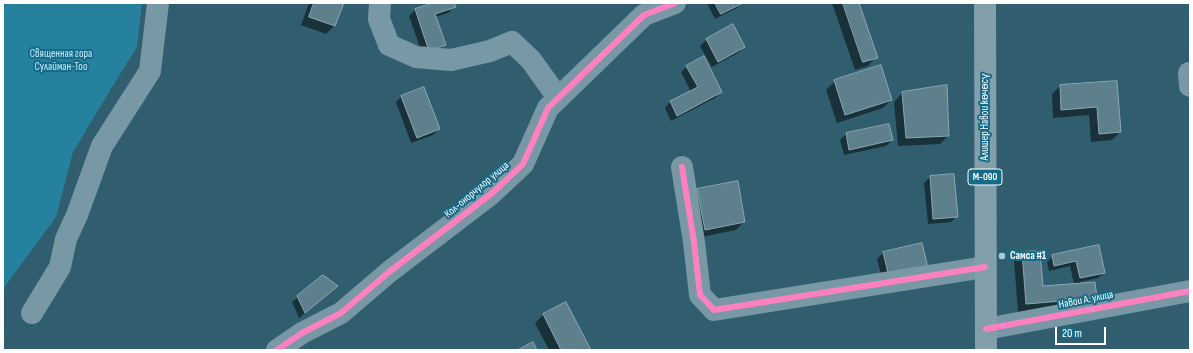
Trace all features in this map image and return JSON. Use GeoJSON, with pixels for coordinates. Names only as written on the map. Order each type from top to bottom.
{"type":"FeatureCollection","features":[{"type":"Feature","properties":{"kind":"main road","name":"Алишер Навои көчөсү"},"geometry":{"type":"LineString","coordinates":[[984,3],[986,340]]}},
{"type":"Feature","properties":{"kind":"street"},"geometry":{"type":"LineString","coordinates":[[32,313],[60,266],[66,239],[78,215],[102,146],[150,71],[158,3]]}},
{"type":"Feature","properties":{"kind":"street"},"geometry":{"type":"LineString","coordinates":[[380,3],[379,18],[389,45],[416,57],[451,60],[490,50],[512,42],[531,60],[551,88],[560,96]]}},
{"type":"Feature","properties":{"kind":"street","name":"Кол-онорчулор улица"},"geometry":{"type":"LineString","coordinates":[[278,350],[302,333],[341,313],[389,272],[491,194],[523,164],[548,108],[644,15],[675,3]]}},
{"type":"Feature","properties":{"kind":"street"},"geometry":{"type":"LineString","coordinates":[[682,167],[694,242],[700,295],[714,310],[985,267]]}},
{"type":"Feature","properties":{"kind":"street","name":"Навои А. улица"},"geometry":{"type":"LineString","coordinates":[[986,340],[1190,291]]}},
{"type":"Feature","properties":{"kind":"green space","name":"Священная гора Сулайман-Тоо"},"geometry":{"type":"Polygon","coordinates":[[[3,3],[142,3],[137,47],[73,152],[56,217],[3,289],[3,3]]]}},
{"type":"Feature","properties":{"kind":"building"},"geometry":{"type":"Polygon","coordinates":[[[314,3],[344,3],[335,26],[309,17],[314,3]]]}},
{"type":"Feature","properties":{"kind":"building"},"geometry":{"type":"Polygon","coordinates":[[[433,3],[454,3],[456,7],[435,14],[446,45],[429,51],[415,9],[433,3]]]}},
{"type":"Feature","properties":{"kind":"building"},"geometry":{"type":"Polygon","coordinates":[[[715,3],[743,3],[721,14],[715,3]]]}},
{"type":"Feature","properties":{"kind":"building"},"geometry":{"type":"Polygon","coordinates":[[[843,3],[859,3],[878,58],[863,62],[843,3]]]}},
{"type":"Feature","properties":{"kind":"building"},"geometry":{"type":"Polygon","coordinates":[[[733,24],[745,47],[718,62],[706,39],[733,24]]]}},
{"type":"Feature","properties":{"kind":"building"},"geometry":{"type":"Polygon","coordinates":[[[704,56],[722,92],[677,116],[670,101],[698,87],[686,66],[704,56]]]}},
{"type":"Feature","properties":{"kind":"building"},"geometry":{"type":"Polygon","coordinates":[[[881,65],[892,100],[845,115],[834,80],[881,65]]]}},
{"type":"Feature","properties":{"kind":"building"},"geometry":{"type":"Polygon","coordinates":[[[1117,81],[1121,132],[1099,134],[1097,107],[1061,110],[1060,85],[1117,81]]]}},
{"type":"Feature","properties":{"kind":"building"},"geometry":{"type":"Polygon","coordinates":[[[947,85],[949,136],[906,138],[902,92],[947,85]]]}},
{"type":"Feature","properties":{"kind":"building"},"geometry":{"type":"Polygon","coordinates":[[[424,87],[440,129],[417,138],[401,96],[424,87]]]}},
{"type":"Feature","properties":{"kind":"building"},"geometry":{"type":"Polygon","coordinates":[[[889,124],[893,140],[849,150],[846,133],[889,124]]]}},
{"type":"Feature","properties":{"kind":"building"},"geometry":{"type":"Polygon","coordinates":[[[954,174],[958,217],[933,219],[930,176],[954,174]]]}},
{"type":"Feature","properties":{"kind":"building"},"geometry":{"type":"Polygon","coordinates":[[[738,181],[745,222],[705,230],[697,189],[738,181]]]}},
{"type":"Feature","properties":{"kind":"building"},"geometry":{"type":"Polygon","coordinates":[[[922,243],[929,272],[890,281],[883,252],[922,243]]]}},
{"type":"Feature","properties":{"kind":"building"},"geometry":{"type":"Polygon","coordinates":[[[1099,245],[1105,273],[1080,278],[1076,261],[1054,266],[1052,255],[1099,245]]]}},
{"type":"Feature","properties":{"kind":"building"},"geometry":{"type":"Polygon","coordinates":[[[1040,251],[1043,286],[1095,282],[1097,298],[1026,304],[1022,252],[1040,251]]]}},
{"type":"Feature","properties":{"kind":"building"},"geometry":{"type":"Polygon","coordinates":[[[323,275],[338,286],[305,313],[297,296],[323,275]]]}},
{"type":"Feature","properties":{"kind":"building"},"geometry":{"type":"Polygon","coordinates":[[[566,302],[591,350],[561,350],[543,314],[566,302]]]}},
{"type":"Feature","properties":{"kind":"building"},"geometry":{"type":"Polygon","coordinates":[[[533,342],[537,350],[518,350],[533,342]]]}},
{"type":"Feature","properties":{"kind":"cycle path"},"geometry":{"type":"LineString","coordinates":[[277,350],[302,333],[341,313],[389,272],[491,194],[523,164],[548,108],[644,15],[675,3]]}},
{"type":"Feature","properties":{"kind":"cycle path"},"geometry":{"type":"LineString","coordinates":[[682,167],[694,242],[700,295],[714,310],[985,267]]}},
{"type":"Feature","properties":{"kind":"cycle path"},"geometry":{"type":"LineString","coordinates":[[986,329],[1190,291]]}},
{"type":"Feature","properties":{"kind":"place","name":"Самса #1"},"geometry":{"type":"Point","coordinates":[1002,256]}}]}
